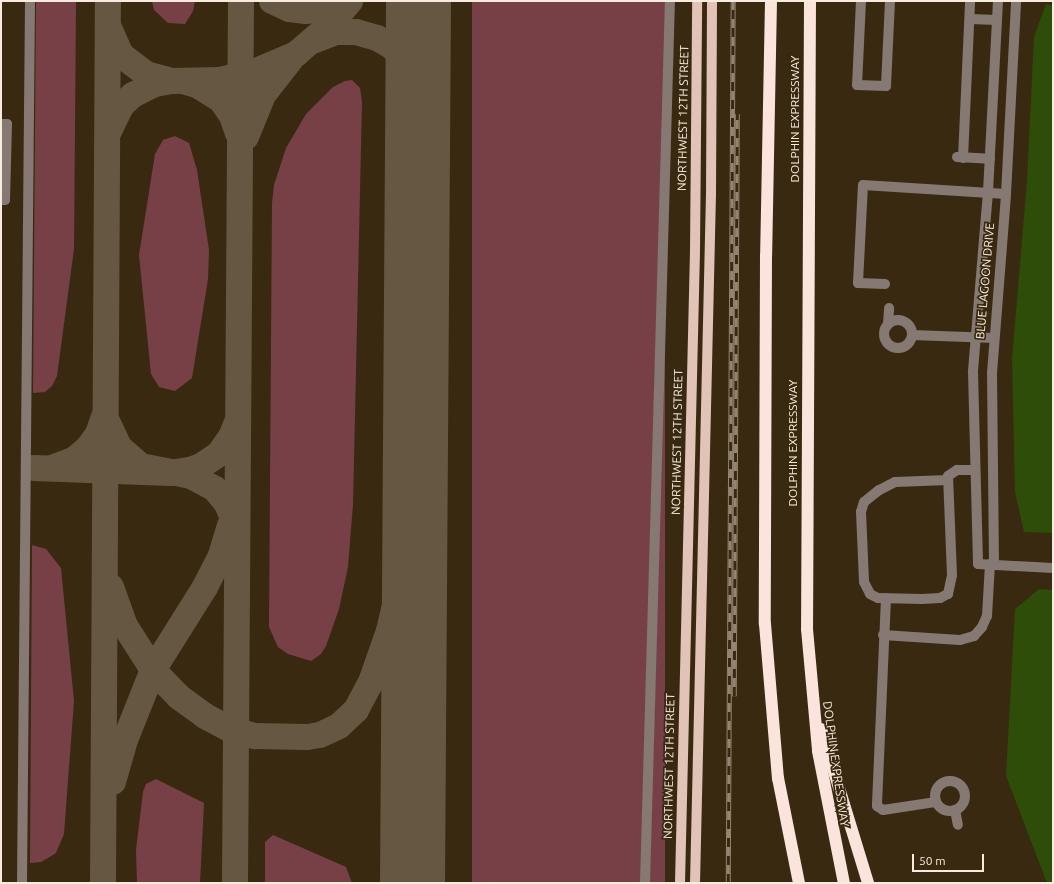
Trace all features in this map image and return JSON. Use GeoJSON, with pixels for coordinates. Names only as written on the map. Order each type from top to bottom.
{"type":"FeatureCollection","features":[{"type":"Feature","properties":{"kind":"highway","name":"DOLPHIN EXPRESSWAY"},"geometry":{"type":"LineString","coordinates":[[771,1],[766,256],[765,624],[778,778],[799,883]]}},
{"type":"Feature","properties":{"kind":"highway","name":"DOLPHIN EXPRESSWAY"},"geometry":{"type":"LineString","coordinates":[[810,1],[806,549],[812,699],[827,808],[844,883]]}},
{"type":"Feature","properties":{"kind":"highway"},"geometry":{"type":"LineString","coordinates":[[812,699],[868,883]]}},
{"type":"Feature","properties":{"kind":"main road","name":"NORTHWEST 12TH STREET"},"geometry":{"type":"LineString","coordinates":[[680,883],[694,258],[697,1]]}},
{"type":"Feature","properties":{"kind":"main road"},"geometry":{"type":"LineString","coordinates":[[695,883],[711,203],[712,1]]}},
{"type":"Feature","properties":{"kind":"street"},"geometry":{"type":"LineString","coordinates":[[22,883],[30,1]]}},
{"type":"Feature","properties":{"kind":"street"},"geometry":{"type":"LineString","coordinates":[[645,883],[670,1]]}},
{"type":"Feature","properties":{"kind":"street"},"geometry":{"type":"LineString","coordinates":[[861,1],[857,85],[886,86],[890,1]]}},
{"type":"Feature","properties":{"kind":"street"},"geometry":{"type":"LineString","coordinates":[[970,1],[960,157],[990,159]]}},
{"type":"Feature","properties":{"kind":"street","name":"BLUE LAGOON DRIVE"},"geometry":{"type":"LineString","coordinates":[[992,564],[978,564],[973,394],[975,337],[988,192],[998,1]]}},
{"type":"Feature","properties":{"kind":"street","name":"BLUE LAGOON DRIVE"},"geometry":{"type":"LineString","coordinates":[[883,635],[960,640],[974,636],[982,627],[987,616],[992,564],[991,397],[994,338],[1006,194],[1016,1]]}},
{"type":"Feature","properties":{"kind":"street"},"geometry":{"type":"LineString","coordinates":[[970,19],[997,20]]}},
{"type":"Feature","properties":{"kind":"street"},"geometry":{"type":"LineString","coordinates":[[1,124],[7,124],[5,200],[1,200]]}},
{"type":"Feature","properties":{"kind":"street"},"geometry":{"type":"LineString","coordinates":[[885,284],[858,283],[863,185],[1006,194]]}},
{"type":"Feature","properties":{"kind":"street"},"geometry":{"type":"LineString","coordinates":[[888,324],[896,320],[904,321],[910,326],[912,335],[906,346],[893,347],[884,337],[888,324],[889,308]]}},
{"type":"Feature","properties":{"kind":"street"},"geometry":{"type":"LineString","coordinates":[[912,335],[994,338]]}},
{"type":"Feature","properties":{"kind":"street"},"geometry":{"type":"LineString","coordinates":[[948,480],[895,482],[878,490],[864,502],[860,512],[865,587],[870,594],[886,598],[940,598],[950,590],[952,575],[948,480],[952,471],[975,470]]}},
{"type":"Feature","properties":{"kind":"street"},"geometry":{"type":"LineString","coordinates":[[992,564],[1053,568]]}},
{"type":"Feature","properties":{"kind":"street"},"geometry":{"type":"LineString","coordinates":[[886,598],[883,635],[877,806],[883,810],[936,802]]}},
{"type":"Feature","properties":{"kind":"street"},"geometry":{"type":"LineString","coordinates":[[946,782],[956,782],[963,789],[965,798],[961,807],[955,810],[943,809],[936,802],[938,788],[946,782]]}},
{"type":"Feature","properties":{"kind":"street"},"geometry":{"type":"LineString","coordinates":[[955,810],[958,825]]}},
{"type":"Feature","properties":{"kind":"shaded area"},"geometry":{"type":"Polygon","coordinates":[[[36,1],[76,1],[74,249],[57,376],[52,386],[45,392],[33,393],[36,1]]]}},
{"type":"Feature","properties":{"kind":"shaded area"},"geometry":{"type":"Polygon","coordinates":[[[152,1],[195,1],[193,11],[185,24],[168,23],[154,10],[152,1]]]}},
{"type":"Feature","properties":{"kind":"shaded area"},"geometry":{"type":"Polygon","coordinates":[[[472,1],[665,1],[665,883],[472,883],[472,1]]]}},
{"type":"Feature","properties":{"kind":"shaded area"},"geometry":{"type":"Polygon","coordinates":[[[1046,4],[1053,6],[1053,533],[1024,532],[1015,492],[1012,359],[1027,181],[1034,37],[1046,4]]]}},
{"type":"Feature","properties":{"kind":"shaded area"},"geometry":{"type":"Polygon","coordinates":[[[352,80],[360,88],[362,102],[353,504],[348,567],[339,609],[326,646],[321,654],[311,661],[288,654],[278,647],[269,627],[272,203],[274,185],[286,148],[306,114],[333,87],[345,81],[352,80]]]}},
{"type":"Feature","properties":{"kind":"shaded area"},"geometry":{"type":"Polygon","coordinates":[[[175,136],[189,143],[197,170],[209,250],[208,279],[192,378],[175,391],[159,387],[151,374],[139,255],[155,154],[163,140],[175,136]]]}},
{"type":"Feature","properties":{"kind":"shaded area"},"geometry":{"type":"Polygon","coordinates":[[[32,545],[46,549],[61,568],[74,701],[64,834],[56,853],[41,862],[30,863],[32,545]]]}},
{"type":"Feature","properties":{"kind":"shaded area"},"geometry":{"type":"Polygon","coordinates":[[[1039,589],[1053,590],[1053,883],[1047,883],[1006,776],[1015,609],[1039,589]]]}},
{"type":"Feature","properties":{"kind":"shaded area"},"geometry":{"type":"Polygon","coordinates":[[[156,779],[204,803],[200,883],[137,883],[136,850],[143,792],[146,784],[156,779]]]}},
{"type":"Feature","properties":{"kind":"shaded area"},"geometry":{"type":"Polygon","coordinates":[[[273,835],[346,867],[352,883],[265,883],[265,842],[273,835]]]}},
{"type":"Feature","properties":{"kind":"taxiway"},"geometry":{"type":"LineString","coordinates":[[103,883],[108,1]]}},
{"type":"Feature","properties":{"kind":"taxiway"},"geometry":{"type":"LineString","coordinates":[[235,883],[241,1]]}},
{"type":"Feature","properties":{"kind":"taxiway"},"geometry":{"type":"LineString","coordinates":[[272,1],[289,9],[306,11],[325,9],[343,1]]}},
{"type":"Feature","properties":{"kind":"taxiway"},"geometry":{"type":"LineString","coordinates":[[110,30],[121,55],[146,74],[172,81],[220,80],[254,72],[296,54],[331,24],[350,1]]}},
{"type":"Feature","properties":{"kind":"taxiway"},"geometry":{"type":"LineString","coordinates":[[315,40],[336,32],[356,32],[377,38],[394,48],[410,74],[417,122]]}},
{"type":"Feature","properties":{"kind":"taxiway"},"geometry":{"type":"LineString","coordinates":[[246,137],[263,95],[291,59]]}},
{"type":"Feature","properties":{"kind":"taxiway"},"geometry":{"type":"LineString","coordinates":[[109,131],[121,106],[133,95],[155,84],[172,81]]}},
{"type":"Feature","properties":{"kind":"taxiway"},"geometry":{"type":"LineString","coordinates":[[186,82],[197,85],[221,100],[232,116],[238,133]]}},
{"type":"Feature","properties":{"kind":"taxiway"},"geometry":{"type":"LineString","coordinates":[[111,587],[125,626],[153,670],[179,697],[205,716],[228,728],[255,736],[307,737],[320,735],[339,726],[356,710],[371,682],[389,631],[397,596],[408,504],[415,370]]}},
{"type":"Feature","properties":{"kind":"taxiway"},"geometry":{"type":"LineString","coordinates":[[52,468],[75,459],[88,448],[98,434],[104,417]]}},
{"type":"Feature","properties":{"kind":"taxiway"},"geometry":{"type":"LineString","coordinates":[[107,421],[119,447],[141,466],[191,476],[215,489],[227,504],[236,525]]}},
{"type":"Feature","properties":{"kind":"taxiway"},"geometry":{"type":"LineString","coordinates":[[34,468],[170,473],[190,470],[201,466],[219,454],[231,437],[237,422]]}},
{"type":"Feature","properties":{"kind":"taxiway"},"geometry":{"type":"LineString","coordinates":[[113,782],[125,740],[153,670],[205,587],[221,555],[230,525]]}},
{"type":"Feature","properties":{"kind":"runway"},"geometry":{"type":"LineString","coordinates":[[412,883],[418,1]]}},
{"type":"Feature","properties":{"kind":"railway"},"geometry":{"type":"LineString","coordinates":[[728,883],[733,1]]}},
{"type":"Feature","properties":{"kind":"railway"},"geometry":{"type":"LineString","coordinates":[[734,696],[737,114]]}}]}
